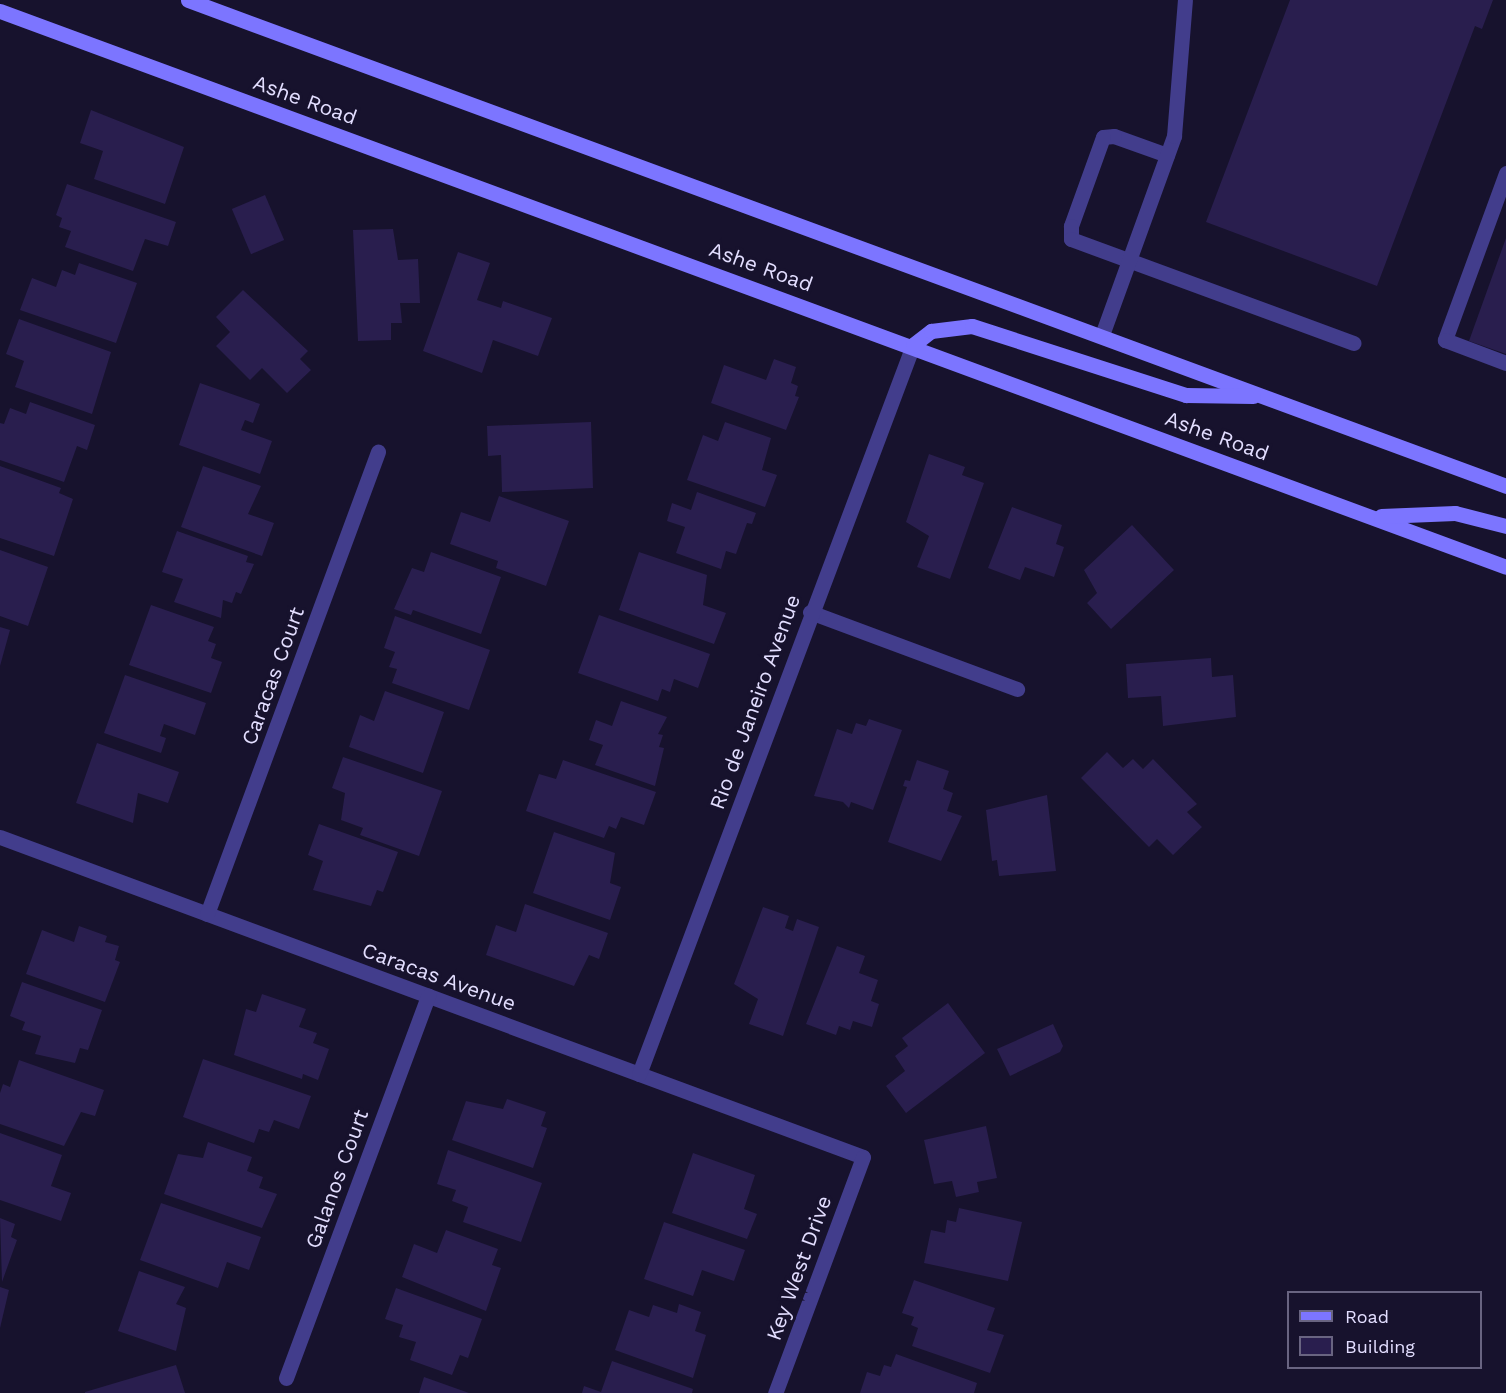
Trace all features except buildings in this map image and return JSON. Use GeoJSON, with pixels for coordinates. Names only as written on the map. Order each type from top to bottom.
{"type":"FeatureCollection","features":[{"type":"Feature","properties":{"kind":"street"},"geometry":{"type":"LineString","coordinates":[[188,0],[1102,335],[1506,486]]}},
{"type":"Feature","properties":{"kind":"street"},"geometry":{"type":"LineString","coordinates":[[1102,335],[1174,136],[1185,0]]}},
{"type":"Feature","properties":{"kind":"street","name":"Ashe Road"},"geometry":{"type":"LineString","coordinates":[[0,11],[914,345],[1506,567]]}},
{"type":"Feature","properties":{"kind":"street"},"geometry":{"type":"LineString","coordinates":[[1167,155],[1114,136],[1103,137],[1079,204],[1071,239],[1353,343]]}},
{"type":"Feature","properties":{"kind":"street"},"geometry":{"type":"LineString","coordinates":[[1506,173],[1445,340],[1506,363]]}},
{"type":"Feature","properties":{"kind":"street"},"geometry":{"type":"LineString","coordinates":[[914,345],[930,331],[972,326],[1186,395],[1265,396]]}},
{"type":"Feature","properties":{"kind":"street","name":"Rio de Janeiro Avenue"},"geometry":{"type":"LineString","coordinates":[[639,1074],[810,612],[914,345]]}},
{"type":"Feature","properties":{"kind":"street","name":"Caracas Court"},"geometry":{"type":"LineString","coordinates":[[207,914],[378,452]]}},
{"type":"Feature","properties":{"kind":"street"},"geometry":{"type":"LineString","coordinates":[[1372,516],[1455,513],[1506,526]]}},
{"type":"Feature","properties":{"kind":"street"},"geometry":{"type":"LineString","coordinates":[[810,612],[1017,689]]}},
{"type":"Feature","properties":{"kind":"street","name":"Caracas Avenue"},"geometry":{"type":"LineString","coordinates":[[0,837],[863,1157]]}},
{"type":"Feature","properties":{"kind":"street","name":"Galanos Court"},"geometry":{"type":"LineString","coordinates":[[286,1378],[428,996]]}},
{"type":"Feature","properties":{"kind":"street","name":"Key West Drive"},"geometry":{"type":"LineString","coordinates":[[775,1393],[863,1157]]}}]}
